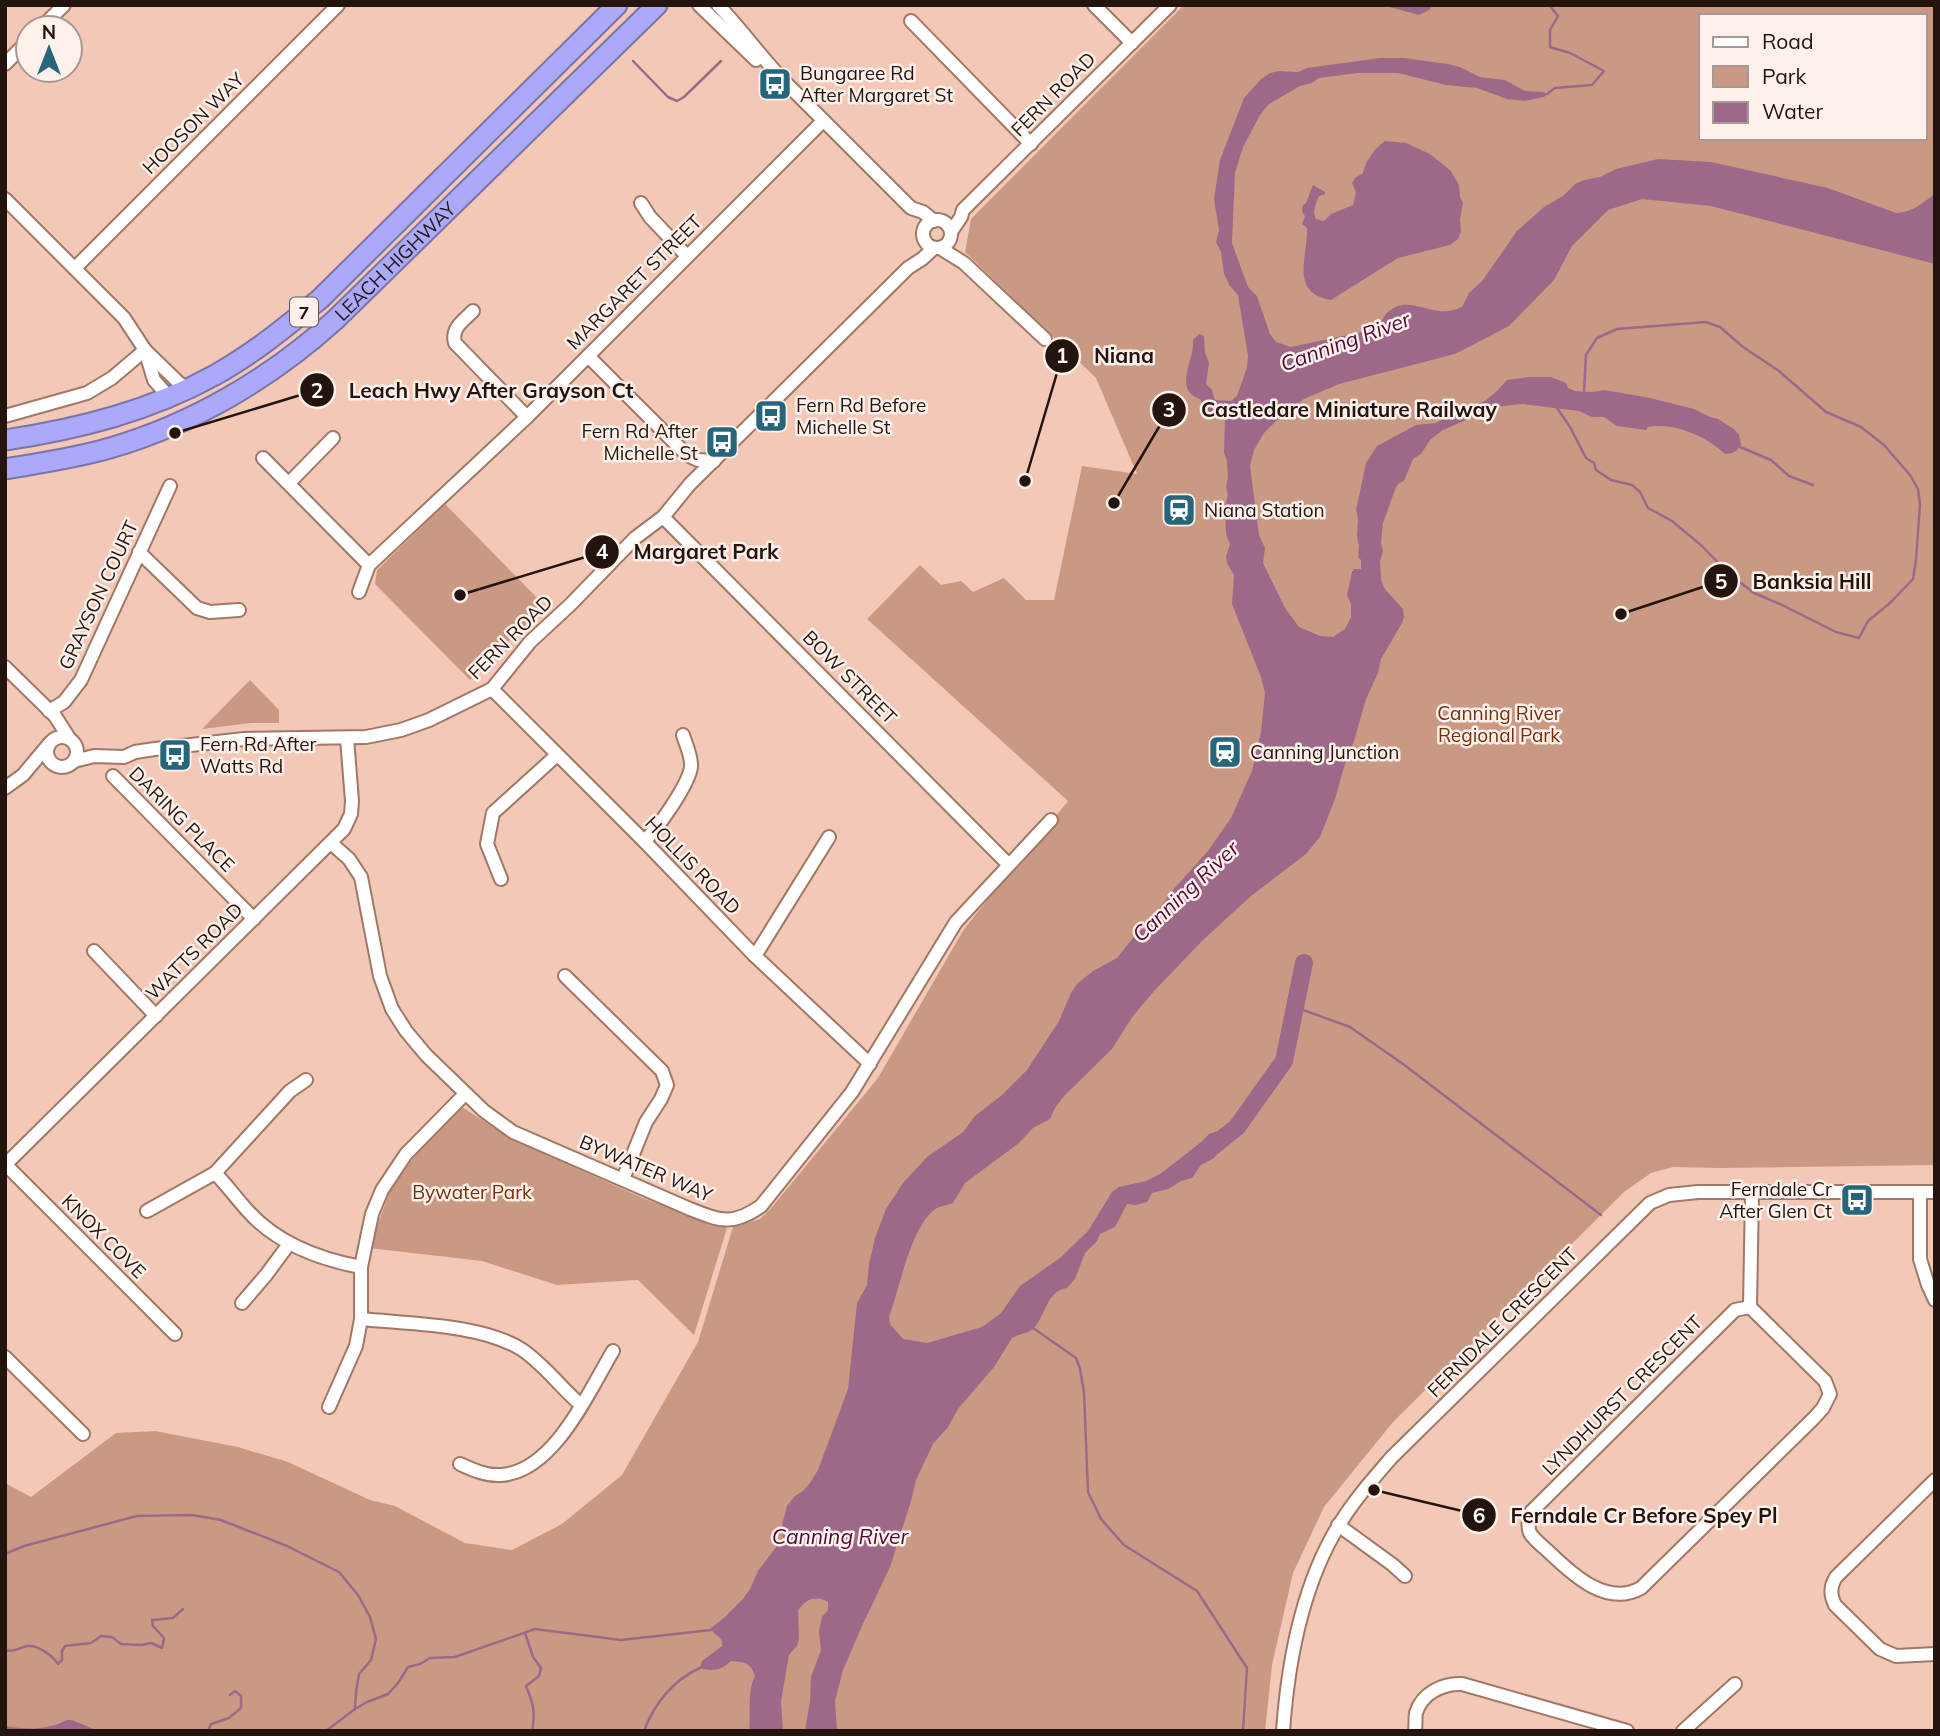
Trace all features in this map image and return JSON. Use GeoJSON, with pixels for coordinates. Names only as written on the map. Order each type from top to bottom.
{"type":"FeatureCollection","features":[{"type":"Feature","properties":{"kind":"highway","name":"LEACH HIGHWAY"},"geometry":{"type":"LineString","coordinates":[[5,440],[102,422],[169,397],[216,374],[278,333],[320,299],[617,5]]}},
{"type":"Feature","properties":{"kind":"highway","name":"LEACH HIGHWAY"},"geometry":{"type":"LineString","coordinates":[[5,469],[79,456],[142,438],[173,426],[238,393],[279,364],[335,320],[657,5]]}},
{"type":"Feature","properties":{"kind":"highway"},"geometry":{"type":"LineString","coordinates":[[169,397],[194,403],[279,364]]}},
{"type":"Feature","properties":{"kind":"street","name":"HOOSON WAY"},"geometry":{"type":"LineString","coordinates":[[75,268],[338,5]]}},
{"type":"Feature","properties":{"kind":"street"},"geometry":{"type":"LineString","coordinates":[[699,5],[762,66],[776,74]]}},
{"type":"Feature","properties":{"kind":"street"},"geometry":{"type":"LineString","coordinates":[[718,5],[767,60],[776,74],[911,208],[948,225],[937,240]]}},
{"type":"Feature","properties":{"kind":"street"},"geometry":{"type":"LineString","coordinates":[[1094,5],[1132,43]]}},
{"type":"Feature","properties":{"kind":"street","name":"FERN ROAD"},"geometry":{"type":"LineString","coordinates":[[23,775],[50,767],[67,766],[74,761],[94,756],[124,757],[135,752],[244,739],[347,738],[388,734],[429,720],[492,689],[530,642],[635,538],[663,517],[683,492],[908,268],[915,251],[937,240],[961,216],[963,210],[1170,5]]}},
{"type":"Feature","properties":{"kind":"street"},"geometry":{"type":"LineString","coordinates":[[911,21],[1031,144]]}},
{"type":"Feature","properties":{"kind":"street","name":"MARGARET STREET"},"geometry":{"type":"LineString","coordinates":[[359,592],[369,565],[527,417],[823,121]]}},
{"type":"Feature","properties":{"kind":"street"},"geometry":{"type":"LineString","coordinates":[[5,199],[124,318],[145,350],[188,389]]}},
{"type":"Feature","properties":{"kind":"street"},"geometry":{"type":"LineString","coordinates":[[641,203],[687,256]]}},
{"type":"Feature","properties":{"kind":"street"},"geometry":{"type":"LineString","coordinates":[[911,208],[913,216],[937,240],[960,252],[964,263],[1045,339]]}},
{"type":"Feature","properties":{"kind":"street","name":"FERN ROAD"},"geometry":{"type":"LineString","coordinates":[[937,240],[927,224],[963,210]]}},
{"type":"Feature","properties":{"kind":"street"},"geometry":{"type":"LineString","coordinates":[[473,311],[456,329],[453,335],[455,343],[527,417]]}},
{"type":"Feature","properties":{"kind":"street"},"geometry":{"type":"LineString","coordinates":[[145,350],[154,380],[169,397]]}},
{"type":"Feature","properties":{"kind":"street"},"geometry":{"type":"LineString","coordinates":[[5,416],[87,393],[112,378],[145,350]]}},
{"type":"Feature","properties":{"kind":"street"},"geometry":{"type":"LineString","coordinates":[[588,356],[687,455],[698,460],[715,461]]}},
{"type":"Feature","properties":{"kind":"street"},"geometry":{"type":"LineString","coordinates":[[289,483],[333,438]]}},
{"type":"Feature","properties":{"kind":"street"},"geometry":{"type":"LineString","coordinates":[[263,458],[369,565]]}},
{"type":"Feature","properties":{"kind":"street","name":"GRAYSON COURT"},"geometry":{"type":"LineString","coordinates":[[49,711],[64,702],[81,680],[170,486]]}},
{"type":"Feature","properties":{"kind":"street","name":"BOW STREET"},"geometry":{"type":"LineString","coordinates":[[663,517],[1009,865]]}},
{"type":"Feature","properties":{"kind":"street"},"geometry":{"type":"LineString","coordinates":[[139,552],[197,608],[210,612],[239,610]]}},
{"type":"Feature","properties":{"kind":"street"},"geometry":{"type":"LineString","coordinates":[[5,667],[64,728],[77,751],[74,761]]}},
{"type":"Feature","properties":{"kind":"street","name":"HOLLIS ROAD"},"geometry":{"type":"LineString","coordinates":[[492,689],[755,956],[870,1064]]}},
{"type":"Feature","properties":{"kind":"street"},"geometry":{"type":"LineString","coordinates":[[49,711],[54,729],[47,752],[50,761],[58,766]]}},
{"type":"Feature","properties":{"kind":"street"},"geometry":{"type":"LineString","coordinates":[[644,841],[659,826],[689,775],[691,761],[683,735]]}},
{"type":"Feature","properties":{"kind":"street","name":"FERN ROAD"},"geometry":{"type":"LineString","coordinates":[[5,788],[23,775],[52,741],[59,737],[98,750],[123,749],[135,752]]}},
{"type":"Feature","properties":{"kind":"street","name":"WATTS ROAD"},"geometry":{"type":"LineString","coordinates":[[5,1165],[344,829],[351,814],[352,801],[347,738]]}},
{"type":"Feature","properties":{"kind":"street"},"geometry":{"type":"LineString","coordinates":[[501,879],[487,844],[493,813],[557,755]]}},
{"type":"Feature","properties":{"kind":"street","name":"DARING PLACE"},"geometry":{"type":"LineString","coordinates":[[113,776],[254,919]]}},
{"type":"Feature","properties":{"kind":"street","name":"BYWATER WAY"},"geometry":{"type":"LineString","coordinates":[[331,843],[349,859],[361,877],[380,976],[392,1009],[426,1055],[465,1094],[513,1132],[715,1219],[729,1221],[748,1216],[761,1206],[852,1092],[956,922],[1051,820]]}},
{"type":"Feature","properties":{"kind":"street"},"geometry":{"type":"LineString","coordinates":[[755,956],[829,837]]}},
{"type":"Feature","properties":{"kind":"street"},"geometry":{"type":"LineString","coordinates":[[94,951],[156,1016]]}},
{"type":"Feature","properties":{"kind":"street"},"geometry":{"type":"LineString","coordinates":[[565,976],[662,1071],[667,1085],[661,1100],[646,1122],[623,1179]]}},
{"type":"Feature","properties":{"kind":"street"},"geometry":{"type":"LineString","coordinates":[[146,1211],[215,1173],[290,1091],[306,1080]]}},
{"type":"Feature","properties":{"kind":"street"},"geometry":{"type":"LineString","coordinates":[[329,1407],[356,1346],[361,1319],[361,1267],[372,1214],[382,1190],[406,1154],[465,1094]]}},
{"type":"Feature","properties":{"kind":"street","name":"KNOX COVE"},"geometry":{"type":"LineString","coordinates":[[5,1165],[174,1334]]}},
{"type":"Feature","properties":{"kind":"street"},"geometry":{"type":"LineString","coordinates":[[215,1173],[248,1212],[289,1244],[319,1257],[361,1267]]}},
{"type":"Feature","properties":{"kind":"street"},"geometry":{"type":"LineString","coordinates":[[1750,1307],[1752,1192]]}},
{"type":"Feature","properties":{"kind":"street"},"geometry":{"type":"LineString","coordinates":[[1920,1192],[1920,1259],[1935,1300]]}},
{"type":"Feature","properties":{"kind":"street","name":"FERNDALE CRESCENT"},"geometry":{"type":"LineString","coordinates":[[1283,1731],[1287,1689],[1304,1605],[1338,1525],[1392,1457],[1650,1203],[1679,1194],[1935,1192]]}},
{"type":"Feature","properties":{"kind":"street"},"geometry":{"type":"LineString","coordinates":[[242,1303],[289,1244]]}},
{"type":"Feature","properties":{"kind":"street","name":"LYNDHURST CRESCENT"},"geometry":{"type":"LineString","coordinates":[[1750,1307],[1825,1381],[1830,1394],[1823,1408],[1641,1588],[1632,1593],[1617,1594],[1576,1578],[1531,1534],[1528,1523],[1531,1511],[1735,1310],[1750,1307]]}},
{"type":"Feature","properties":{"kind":"street"},"geometry":{"type":"LineString","coordinates":[[361,1319],[479,1332],[504,1339],[538,1362],[581,1405]]}},
{"type":"Feature","properties":{"kind":"street"},"geometry":{"type":"LineString","coordinates":[[460,1464],[481,1473],[503,1475],[526,1467],[547,1452],[565,1432],[612,1351]]}},
{"type":"Feature","properties":{"kind":"street"},"geometry":{"type":"LineString","coordinates":[[5,1357],[83,1434]]}},
{"type":"Feature","properties":{"kind":"street"},"geometry":{"type":"LineString","coordinates":[[1935,1479],[1836,1577],[1831,1586],[1835,1605],[1880,1648],[1896,1656],[1935,1654]]}},
{"type":"Feature","properties":{"kind":"street"},"geometry":{"type":"LineString","coordinates":[[1338,1525],[1394,1564],[1405,1576]]}},
{"type":"Feature","properties":{"kind":"street"},"geometry":{"type":"LineString","coordinates":[[1415,1731],[1416,1712],[1430,1691],[1462,1684],[1627,1731]]}},
{"type":"Feature","properties":{"kind":"street"},"geometry":{"type":"LineString","coordinates":[[1683,1731],[1735,1684]]}},
{"type":"Feature","properties":{"kind":"green space","name":"Canning River Regional Park"},"geometry":{"type":"Polygon","coordinates":[[[1184,5],[1935,5],[1935,1165],[1673,1167],[1651,1173],[1624,1192],[1393,1422],[1324,1507],[1293,1573],[1272,1665],[1265,1731],[5,1731],[5,1483],[31,1497],[116,1433],[155,1431],[238,1447],[288,1462],[370,1500],[395,1506],[465,1543],[512,1550],[562,1524],[622,1475],[698,1342],[733,1227],[760,1219],[773,1206],[878,1078],[964,929],[1068,801],[867,619],[920,565],[941,585],[961,581],[973,592],[1004,578],[1026,600],[1054,600],[1082,466],[1137,474],[1096,378],[965,252],[971,219],[1184,5]]]}},
{"type":"Feature","properties":{"kind":"green space"},"geometry":{"type":"Polygon","coordinates":[[[445,504],[545,606],[470,680],[375,584],[377,570],[445,504]]]}},
{"type":"Feature","properties":{"kind":"green space"},"geometry":{"type":"Polygon","coordinates":[[[250,680],[279,710],[279,723],[251,723],[202,729],[250,680]]]}},
{"type":"Feature","properties":{"kind":"green space","name":"Bywater Park"},"geometry":{"type":"Polygon","coordinates":[[[462,1107],[511,1139],[645,1199],[727,1228],[694,1335],[638,1280],[557,1285],[482,1261],[369,1248],[390,1191],[416,1154],[462,1107]]]}},
{"type":"Feature","properties":{"kind":"water"},"geometry":{"type":"Polygon","coordinates":[[[1382,5],[1433,5],[1419,15],[1382,5]]]}},
{"type":"Feature","properties":{"kind":"water","name":"Canning River"},"geometry":{"type":"Polygon","coordinates":[[[1380,58],[1404,58],[1448,64],[1480,77],[1505,80],[1525,91],[1547,94],[1525,101],[1507,99],[1477,88],[1446,85],[1398,73],[1357,73],[1319,78],[1269,104],[1243,147],[1235,173],[1232,243],[1248,287],[1257,296],[1270,334],[1276,342],[1291,347],[1376,329],[1389,311],[1401,305],[1442,311],[1462,307],[1469,293],[1482,281],[1517,231],[1544,207],[1584,180],[1658,159],[1711,162],[1828,188],[1896,213],[1912,209],[1935,194],[1935,264],[1711,206],[1642,199],[1608,210],[1572,246],[1554,280],[1509,326],[1455,354],[1339,384],[1304,399],[1264,433],[1254,450],[1250,466],[1259,535],[1265,548],[1263,563],[1285,608],[1299,627],[1320,636],[1333,637],[1345,629],[1351,617],[1351,604],[1347,595],[1352,572],[1354,569],[1361,569],[1356,510],[1366,463],[1377,446],[1416,425],[1436,423],[1451,413],[1485,401],[1507,380],[1551,377],[1566,383],[1568,388],[1575,391],[1604,390],[1694,409],[1734,429],[1741,444],[1735,452],[1725,454],[1709,441],[1679,429],[1658,426],[1648,427],[1646,430],[1617,426],[1604,417],[1592,417],[1579,411],[1523,404],[1494,407],[1443,430],[1413,459],[1404,481],[1396,487],[1383,523],[1381,543],[1381,579],[1384,588],[1403,609],[1404,617],[1381,659],[1320,837],[1306,854],[1251,896],[1202,941],[1154,991],[1133,1016],[1112,1049],[1064,1096],[1050,1119],[1033,1128],[1019,1143],[965,1183],[953,1203],[937,1208],[928,1216],[907,1258],[889,1317],[890,1324],[903,1339],[927,1343],[982,1327],[1001,1313],[1020,1286],[1060,1258],[1088,1231],[1112,1192],[1119,1187],[1146,1181],[1160,1174],[1209,1134],[1222,1130],[1229,1134],[1227,1142],[1214,1158],[1201,1165],[1192,1178],[1152,1193],[1147,1202],[1127,1204],[1115,1227],[1100,1234],[1085,1253],[1075,1279],[1050,1299],[1033,1329],[1012,1338],[994,1367],[958,1409],[948,1427],[933,1444],[916,1480],[890,1567],[843,1670],[835,1701],[837,1731],[805,1731],[811,1677],[821,1650],[819,1631],[822,1617],[828,1610],[828,1602],[815,1599],[807,1601],[798,1611],[799,1639],[789,1655],[781,1701],[783,1731],[749,1731],[750,1695],[755,1676],[751,1668],[731,1661],[717,1669],[700,1668],[702,1661],[722,1646],[721,1640],[711,1628],[743,1599],[750,1589],[758,1571],[783,1538],[782,1525],[787,1506],[810,1483],[818,1470],[848,1389],[857,1303],[867,1285],[875,1238],[886,1209],[903,1183],[927,1157],[963,1132],[975,1116],[1002,1095],[1027,1070],[1059,1021],[1077,984],[1093,971],[1117,958],[1208,851],[1231,818],[1252,771],[1261,732],[1265,693],[1232,604],[1234,575],[1226,557],[1230,544],[1226,534],[1228,478],[1224,453],[1225,419],[1221,414],[1202,408],[1201,400],[1191,394],[1186,383],[1193,340],[1199,334],[1204,336],[1209,363],[1206,384],[1212,390],[1215,400],[1231,401],[1237,396],[1247,367],[1248,356],[1238,295],[1224,274],[1221,252],[1216,242],[1219,230],[1214,199],[1220,160],[1244,98],[1270,73],[1298,72],[1307,68],[1380,58]]]}},
{"type":"Feature","properties":{"kind":"water"},"geometry":{"type":"Polygon","coordinates":[[[1385,141],[1406,143],[1430,154],[1451,171],[1459,185],[1463,203],[1458,239],[1450,245],[1398,258],[1331,300],[1318,296],[1305,282],[1307,228],[1302,224],[1305,216],[1302,212],[1303,205],[1313,185],[1325,192],[1319,196],[1316,204],[1316,219],[1324,221],[1331,214],[1353,205],[1356,192],[1352,183],[1363,173],[1371,155],[1385,141]]]}},
{"type":"Feature","properties":{"kind":"water"},"geometry":{"type":"Polygon","coordinates":[[[67,1720],[98,1731],[5,1731],[5,1726],[37,1728],[67,1720]]]}},
{"type":"Feature","properties":{"kind":"waterway"},"geometry":{"type":"LineString","coordinates":[[1547,94],[1555,88],[1592,85],[1604,71],[1570,53],[1550,47],[1550,30],[1558,16],[1549,5]]}},
{"type":"Feature","properties":{"kind":"waterway"},"geometry":{"type":"LineString","coordinates":[[633,61],[668,97],[677,101],[721,61]]}},
{"type":"Feature","properties":{"kind":"waterway"},"geometry":{"type":"LineString","coordinates":[[1557,408],[1596,470],[1611,480],[1632,485],[1640,492],[1648,508],[1672,521],[1702,546],[1729,574],[1754,593],[1836,632],[1859,638],[1868,621],[1913,579],[1920,504],[1918,489],[1910,475],[1884,445],[1861,427],[1826,412],[1779,371],[1743,347],[1720,327],[1706,322],[1617,329],[1597,338],[1586,355],[1584,391]]}},
{"type":"Feature","properties":{"kind":"waterway"},"geometry":{"type":"LineString","coordinates":[[1740,447],[1771,460],[1789,476],[1813,485]]}},
{"type":"Feature","properties":{"kind":"waterway"},"geometry":{"type":"LineString","coordinates":[[1212,1147],[1237,1127],[1284,1061],[1304,963]]}},
{"type":"Feature","properties":{"kind":"waterway"},"geometry":{"type":"LineString","coordinates":[[1295,1007],[1350,1027],[1403,1064],[1601,1215]]}},
{"type":"Feature","properties":{"kind":"waterway"},"geometry":{"type":"LineString","coordinates":[[1033,1328],[1076,1358],[1080,1369],[1084,1392],[1088,1492],[1101,1519],[1124,1545],[1197,1591],[1247,1668],[1243,1731]]}},
{"type":"Feature","properties":{"kind":"waterway"},"geometry":{"type":"LineString","coordinates":[[5,1554],[24,1546],[137,1516],[192,1515],[221,1520],[287,1546],[339,1572],[358,1595],[370,1617],[376,1639],[371,1660],[359,1674],[355,1709]]}},
{"type":"Feature","properties":{"kind":"waterway"},"geometry":{"type":"LineString","coordinates":[[5,1650],[36,1647],[58,1664],[62,1660],[65,1646],[91,1643],[101,1636],[112,1637],[121,1644],[151,1643],[162,1648],[164,1638],[153,1626],[152,1620],[173,1618],[183,1609]]}},
{"type":"Feature","properties":{"kind":"waterway"},"geometry":{"type":"LineString","coordinates":[[326,1731],[355,1709],[388,1694],[408,1667],[430,1658],[455,1657],[535,1629],[621,1640],[711,1630]]}},
{"type":"Feature","properties":{"kind":"waterway"},"geometry":{"type":"LineString","coordinates":[[525,1633],[533,1657],[541,1668],[539,1676],[526,1686],[533,1708],[532,1731]]}},
{"type":"Feature","properties":{"kind":"waterway"},"geometry":{"type":"LineString","coordinates":[[644,1731],[653,1711],[673,1686],[700,1668]]}},
{"type":"Feature","properties":{"kind":"waterway"},"geometry":{"type":"LineString","coordinates":[[208,1731],[211,1724],[229,1718],[241,1708],[241,1696],[235,1691],[230,1695]]}},
{"type":"Feature","properties":{"kind":"place","name":"Bungaree Rd After Margaret St"},"geometry":{"type":"Point","coordinates":[775,84]}},
{"type":"Feature","properties":{"kind":"place","name":"Fern Rd Before Michelle St"},"geometry":{"type":"Point","coordinates":[771,416]}},
{"type":"Feature","properties":{"kind":"place","name":"Leach Hwy After Grayson Ct"},"geometry":{"type":"Point","coordinates":[175,433]}},
{"type":"Feature","properties":{"kind":"place","name":"Fern Rd After Michelle St"},"geometry":{"type":"Point","coordinates":[722,442]}},
{"type":"Feature","properties":{"kind":"place","name":"Niana"},"geometry":{"type":"Point","coordinates":[1025,481]}},
{"type":"Feature","properties":{"kind":"place","name":"Castledare Miniature Railway"},"geometry":{"type":"Point","coordinates":[1114,503]}},
{"type":"Feature","properties":{"kind":"place","name":"Niana Station"},"geometry":{"type":"Point","coordinates":[1179,510]}},
{"type":"Feature","properties":{"kind":"place","name":"Margaret Park"},"geometry":{"type":"Point","coordinates":[460,595]}},
{"type":"Feature","properties":{"kind":"place","name":"Banksia Hill"},"geometry":{"type":"Point","coordinates":[1621,614]}},
{"type":"Feature","properties":{"kind":"place","name":"Canning Junction"},"geometry":{"type":"Point","coordinates":[1225,752]}},
{"type":"Feature","properties":{"kind":"place","name":"Fern Rd After Watts Rd"},"geometry":{"type":"Point","coordinates":[175,755]}},
{"type":"Feature","properties":{"kind":"place","name":"Ferndale Cr After Glen Ct"},"geometry":{"type":"Point","coordinates":[1857,1200]}},
{"type":"Feature","properties":{"kind":"place","name":"Ferndale Cr Before Spey Pl"},"geometry":{"type":"Point","coordinates":[1374,1490]}}]}
